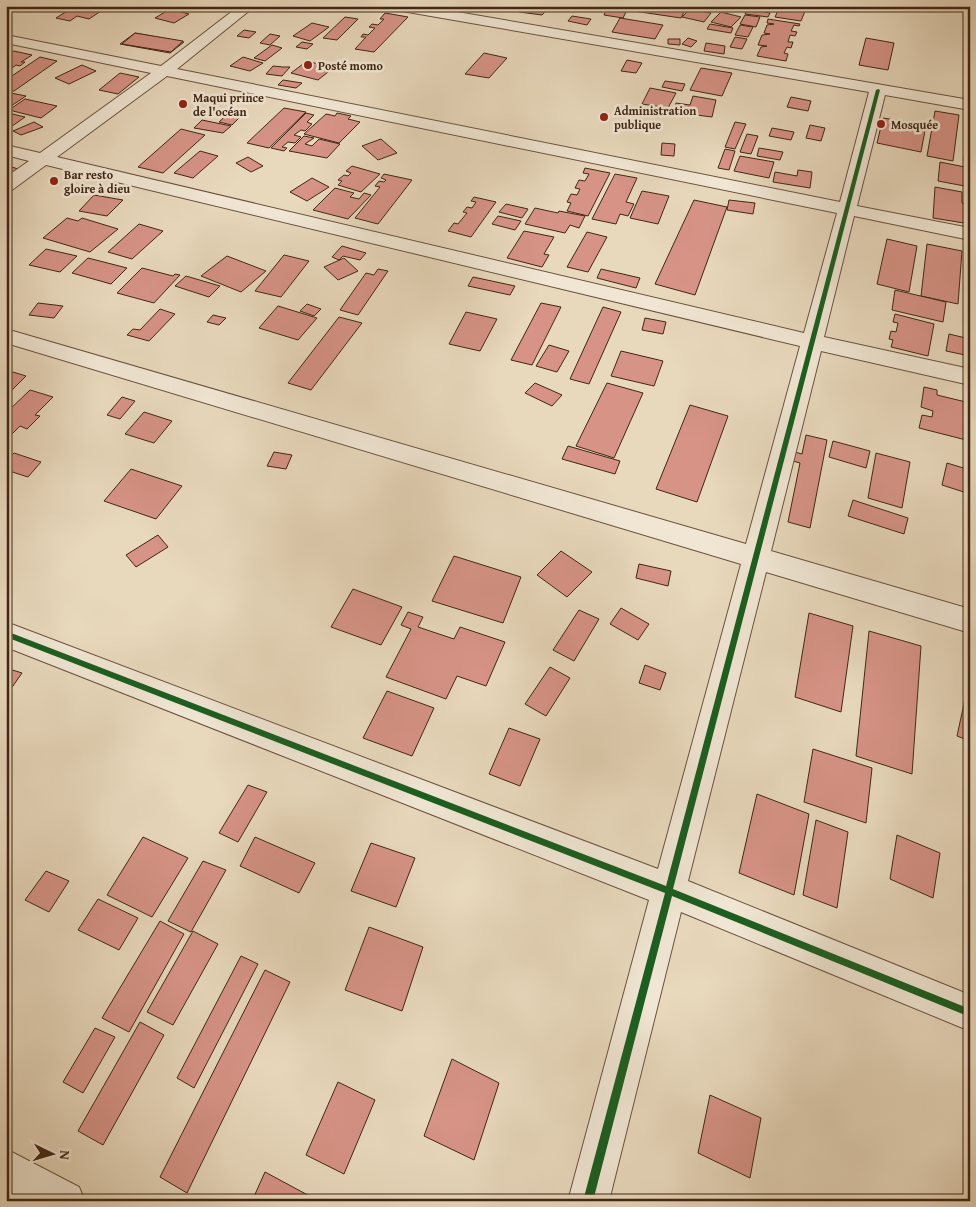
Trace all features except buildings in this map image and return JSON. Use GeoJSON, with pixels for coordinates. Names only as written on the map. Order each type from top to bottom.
{"type":"FeatureCollection","features":[{"type":"Feature","properties":{"kind":"street"},"geometry":{"type":"LineString","coordinates":[[6,186],[163,72],[248,6]]}},
{"type":"Feature","properties":{"kind":"street"},"geometry":{"type":"LineString","coordinates":[[396,6],[970,105]]}},
{"type":"Feature","properties":{"kind":"street"},"geometry":{"type":"LineString","coordinates":[[6,39],[970,234]]}},
{"type":"Feature","properties":{"kind":"street"},"geometry":{"type":"LineString","coordinates":[[588,1201],[878,90]]}},
{"type":"Feature","properties":{"kind":"street"},"geometry":{"type":"LineString","coordinates":[[6,150],[812,342],[970,377]]}},
{"type":"Feature","properties":{"kind":"street"},"geometry":{"type":"LineString","coordinates":[[6,336],[970,621]]}},
{"type":"Feature","properties":{"kind":"street"},"geometry":{"type":"LineString","coordinates":[[6,634],[670,891],[970,1013]]}},
{"type":"Feature","properties":{"kind":"street"},"geometry":{"type":"LineString","coordinates":[[6,1168],[65,1201]]}},
{"type":"Feature","properties":{"kind":"cycle path"},"geometry":{"type":"LineString","coordinates":[[588,1201],[878,90]]}},
{"type":"Feature","properties":{"kind":"cycle path"},"geometry":{"type":"LineString","coordinates":[[6,634],[670,891],[970,1013]]}},
{"type":"Feature","properties":{"kind":"place","name":"Posté momo"},"geometry":{"type":"Point","coordinates":[308,65]}},
{"type":"Feature","properties":{"kind":"place","name":"Maqui prince de l'océan"},"geometry":{"type":"Point","coordinates":[183,104]}},
{"type":"Feature","properties":{"kind":"place","name":"Administration publique"},"geometry":{"type":"Point","coordinates":[604,117]}},
{"type":"Feature","properties":{"kind":"place","name":"Mosquée"},"geometry":{"type":"Point","coordinates":[881,124]}},
{"type":"Feature","properties":{"kind":"place","name":"Bar resto gloire à dieu"},"geometry":{"type":"Point","coordinates":[54,181]}}]}
